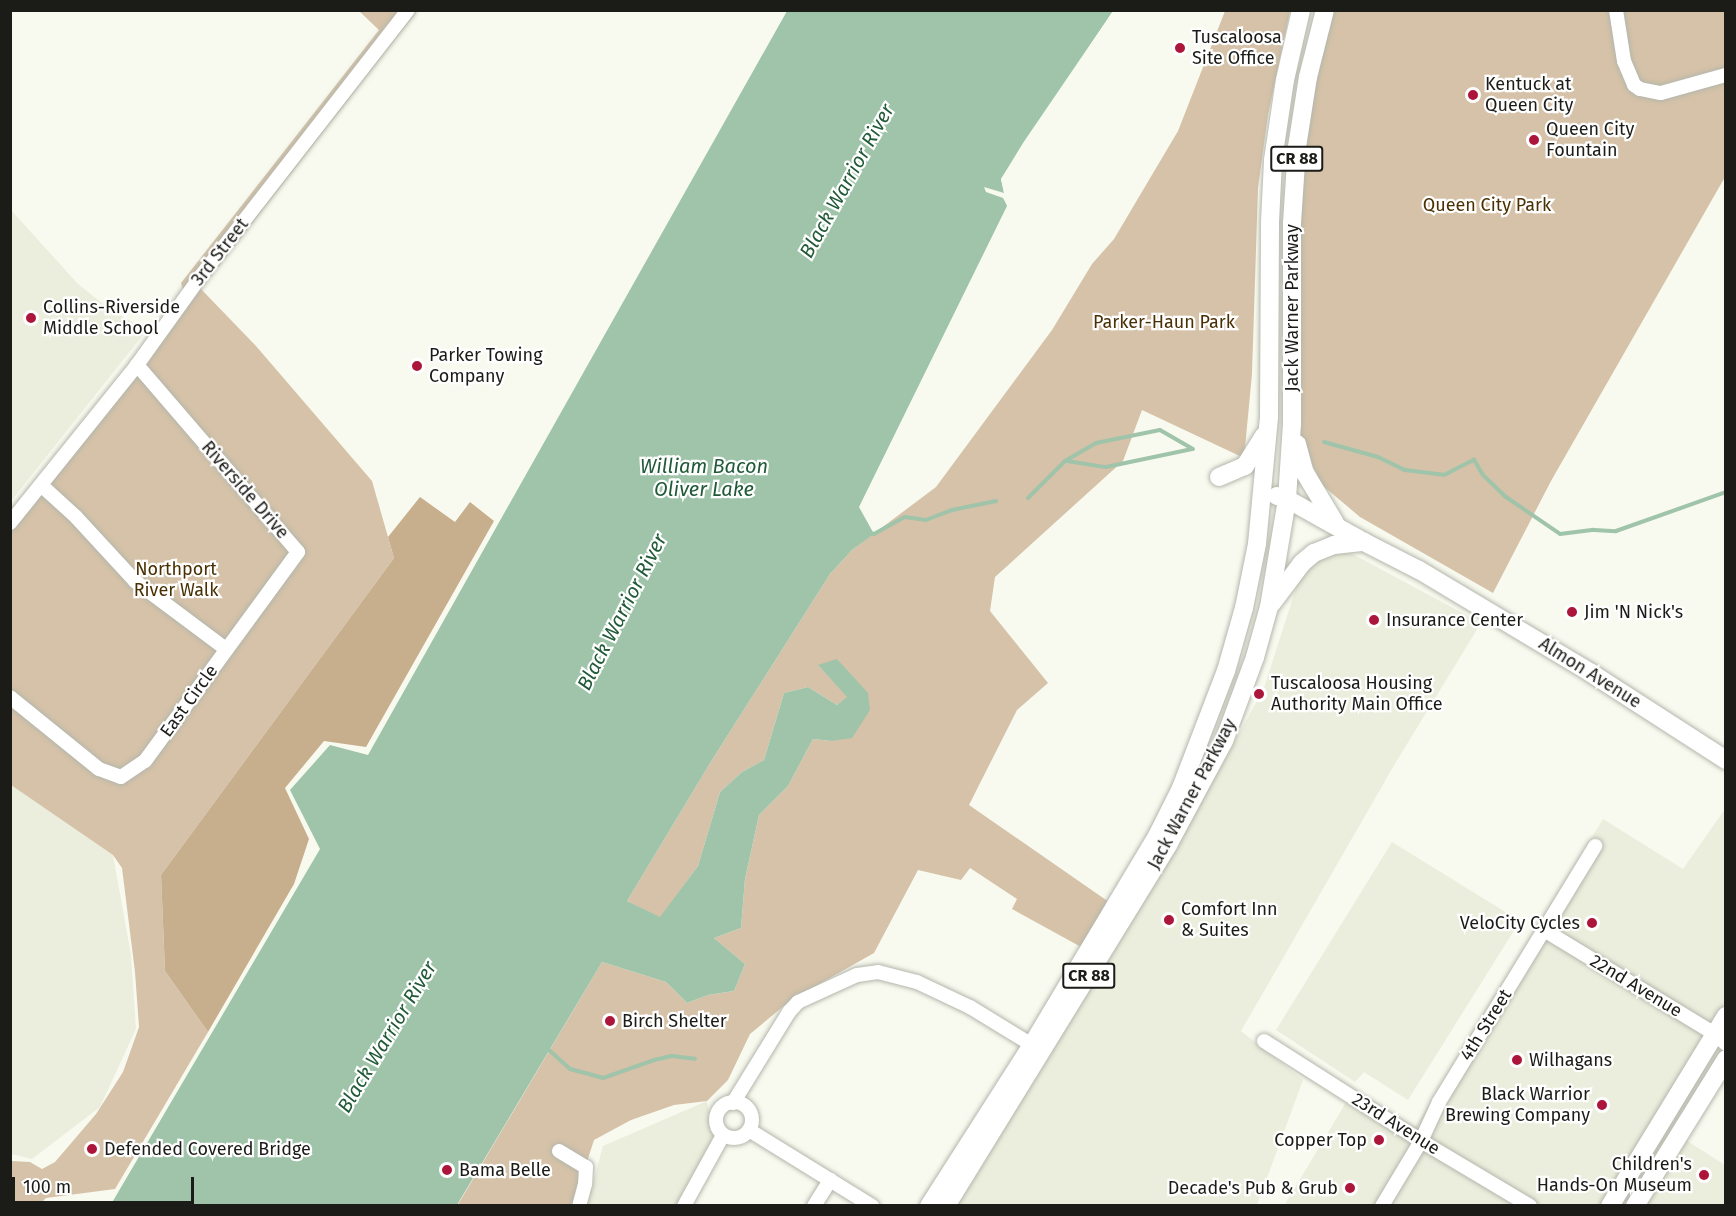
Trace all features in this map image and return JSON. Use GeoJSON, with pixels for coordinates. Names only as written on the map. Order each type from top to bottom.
{"type":"FeatureCollection","features":[{"type":"Feature","properties":{"kind":"main road","name":"Jack Warner Parkway"},"geometry":{"type":"LineString","coordinates":[[929,1206],[1032,1045],[1152,846],[1181,788],[1215,701],[1235,639],[1257,544],[1268,428],[1270,222],[1273,160],[1285,80],[1301,10]]}},
{"type":"Feature","properties":{"kind":"main road","name":"Jack Warner Parkway"},"geometry":{"type":"LineString","coordinates":[[946,1206],[1092,971],[1187,810],[1224,741],[1255,657],[1269,607],[1287,499],[1292,423],[1292,223],[1298,147],[1308,76],[1324,10]]}},
{"type":"Feature","properties":{"kind":"main road"},"geometry":{"type":"LineString","coordinates":[[1292,423],[1305,473],[1323,507],[1340,529]]}},
{"type":"Feature","properties":{"kind":"main road"},"geometry":{"type":"LineString","coordinates":[[1220,477],[1245,466],[1268,428]]}},
{"type":"Feature","properties":{"kind":"main road","name":"Almon Avenue"},"geometry":{"type":"LineString","coordinates":[[1261,492],[1287,499],[1419,570],[1487,610],[1725,760]]}},
{"type":"Feature","properties":{"kind":"main road"},"geometry":{"type":"LineString","coordinates":[[1269,607],[1302,563],[1314,553],[1334,545],[1364,542]]}},
{"type":"Feature","properties":{"kind":"main road"},"geometry":{"type":"LineString","coordinates":[[1610,1206],[1720,1039],[1725,1016]]}},
{"type":"Feature","properties":{"kind":"main road"},"geometry":{"type":"LineString","coordinates":[[1635,1206],[1725,1059]]}},
{"type":"Feature","properties":{"kind":"street","name":"3rd Street"},"geometry":{"type":"LineString","coordinates":[[10,523],[137,365],[201,276],[408,10]]}},
{"type":"Feature","properties":{"kind":"street"},"geometry":{"type":"LineString","coordinates":[[1616,10],[1624,62],[1634,85],[1640,89],[1661,93],[1725,75]]}},
{"type":"Feature","properties":{"kind":"street","name":"Riverside Drive"},"geometry":{"type":"LineString","coordinates":[[137,365],[298,552],[226,649]]}},
{"type":"Feature","properties":{"kind":"street","name":"East Circle"},"geometry":{"type":"LineString","coordinates":[[10,697],[99,769],[121,777],[145,761],[226,649],[135,581],[76,517],[40,485]]}},
{"type":"Feature","properties":{"kind":"street","name":"4th Street"},"geometry":{"type":"LineString","coordinates":[[1382,1206],[1421,1141],[1439,1102],[1595,846]]}},
{"type":"Feature","properties":{"kind":"street","name":"22nd Avenue"},"geometry":{"type":"LineString","coordinates":[[1544,930],[1720,1039]]}},
{"type":"Feature","properties":{"kind":"street"},"geometry":{"type":"LineString","coordinates":[[734,1103],[789,1012],[798,1002],[857,975],[878,972],[917,982],[970,1007],[1032,1045]]}},
{"type":"Feature","properties":{"kind":"street","name":"23rd Avenue"},"geometry":{"type":"LineString","coordinates":[[1264,1041],[1421,1141],[1530,1206]]}},
{"type":"Feature","properties":{"kind":"street"},"geometry":{"type":"LineString","coordinates":[[741,1104],[750,1112],[752,1118],[749,1130],[740,1137],[723,1135],[717,1126],[717,1114],[724,1105],[741,1104]]}},
{"type":"Feature","properties":{"kind":"street"},"geometry":{"type":"LineString","coordinates":[[749,1130],[872,1206]]}},
{"type":"Feature","properties":{"kind":"street"},"geometry":{"type":"LineString","coordinates":[[684,1206],[723,1135]]}},
{"type":"Feature","properties":{"kind":"street"},"geometry":{"type":"LineString","coordinates":[[559,1151],[586,1167],[585,1184],[579,1206]]}},
{"type":"Feature","properties":{"kind":"street"},"geometry":{"type":"LineString","coordinates":[[814,1206],[830,1180]]}},
{"type":"Feature","properties":{"kind":"shaded area"},"geometry":{"type":"Polygon","coordinates":[[[10,209],[78,284],[112,311],[147,330],[11,501],[10,209]]]}},
{"type":"Feature","properties":{"kind":"shaded area"},"geometry":{"type":"Polygon","coordinates":[[[420,497],[455,522],[470,502],[494,521],[366,747],[324,741],[285,788],[309,839],[294,884],[208,1032],[165,971],[161,875],[394,558],[388,537],[420,497]]]}},
{"type":"Feature","properties":{"kind":"shaded area"},"geometry":{"type":"Polygon","coordinates":[[[1347,551],[1481,623],[1396,762],[1241,1031],[1303,1080],[1257,1205],[953,1206],[1222,765],[1264,688],[1298,582],[1316,560],[1347,551]]]}},
{"type":"Feature","properties":{"kind":"shaded area"},"geometry":{"type":"Polygon","coordinates":[[[10,784],[113,855],[131,955],[136,1029],[100,1107],[32,1159],[11,1154],[10,784]]]}},
{"type":"Feature","properties":{"kind":"shaded area"},"geometry":{"type":"Polygon","coordinates":[[[1725,809],[1725,1051],[1670,1130],[1725,1165],[1725,1205],[1284,1206],[1351,1094],[1415,1127],[1603,819],[1683,869],[1725,809]]]}},
{"type":"Feature","properties":{"kind":"shaded area"},"geometry":{"type":"Polygon","coordinates":[[[1392,842],[1520,921],[1408,1100],[1364,1072],[1355,1082],[1276,1030],[1392,842]]]}},
{"type":"Feature","properties":{"kind":"shaded area"},"geometry":{"type":"Polygon","coordinates":[[[707,1101],[715,1142],[691,1205],[587,1206],[603,1146],[707,1101]]]}},
{"type":"Feature","properties":{"kind":"green space","name":"Northport River Walk"},"geometry":{"type":"Polygon","coordinates":[[[359,11],[417,11],[201,289],[256,346],[372,481],[394,558],[161,875],[165,971],[208,1032],[115,1189],[46,1198],[38,1206],[11,1205],[11,1161],[30,1162],[42,1169],[55,1162],[96,1114],[123,1072],[139,1027],[135,972],[122,868],[113,855],[11,785],[10,528],[187,303],[181,283],[379,30],[359,11]]]}},
{"type":"Feature","properties":{"kind":"green space","name":"Parker-Haun Park"},"geometry":{"type":"Polygon","coordinates":[[[1225,11],[1290,11],[1268,115],[1258,188],[1252,374],[1244,458],[1142,410],[1123,461],[995,577],[990,611],[1048,683],[1017,710],[969,805],[1119,909],[1092,953],[1012,909],[1017,899],[970,868],[961,880],[918,870],[874,953],[791,1000],[750,1034],[728,1080],[707,1101],[674,1105],[631,1120],[594,1140],[573,1205],[457,1206],[602,962],[666,982],[687,1003],[708,995],[734,991],[745,964],[714,938],[741,928],[745,879],[759,815],[788,786],[813,739],[831,741],[870,710],[838,660],[819,666],[848,697],[837,705],[808,687],[784,693],[764,760],[742,772],[720,792],[698,866],[660,918],[627,901],[712,760],[830,574],[852,550],[936,487],[1052,330],[1092,264],[1114,239],[1178,131],[1225,11]]]}},
{"type":"Feature","properties":{"kind":"green space","name":"Queen City Park"},"geometry":{"type":"Polygon","coordinates":[[[1326,11],[1725,11],[1725,177],[1551,481],[1493,593],[1360,517],[1322,485],[1292,423],[1292,223],[1326,11]]]}},
{"type":"Feature","properties":{"kind":"water","name":"William Bacon Oliver Lake"},"geometry":{"type":"Polygon","coordinates":[[[787,11],[1113,11],[1001,179],[1007,206],[859,507],[874,534],[852,550],[830,574],[712,760],[627,901],[660,917],[698,866],[720,792],[742,772],[764,760],[784,693],[808,687],[837,705],[847,697],[818,665],[837,659],[868,693],[870,710],[852,738],[831,741],[813,739],[788,786],[759,815],[745,879],[741,928],[714,938],[745,964],[734,991],[708,995],[687,1003],[666,982],[602,962],[457,1205],[110,1206],[320,849],[290,790],[330,745],[368,755],[787,11]]]}},
{"type":"Feature","properties":{"kind":"pier"},"geometry":{"type":"Polygon","coordinates":[[[1116,10],[1004,180],[1009,209],[1003,198],[986,192],[984,187],[1004,193],[1001,179],[1023,143],[1113,11],[1116,10]]]}},
{"type":"Feature","properties":{"kind":"waterway"},"geometry":{"type":"LineString","coordinates":[[1028,498],[1065,461],[1096,443],[1160,430],[1193,449]]}},
{"type":"Feature","properties":{"kind":"waterway"},"geometry":{"type":"LineString","coordinates":[[1324,442],[1378,457],[1405,470],[1444,475],[1474,460],[1483,475],[1506,497],[1560,534],[1594,530],[1616,531],[1726,492]]}},
{"type":"Feature","properties":{"kind":"waterway"},"geometry":{"type":"LineString","coordinates":[[1067,461],[1106,467],[1192,449]]}},
{"type":"Feature","properties":{"kind":"waterway"},"geometry":{"type":"LineString","coordinates":[[869,533],[874,534],[905,517],[926,520],[952,510],[996,501]]}},
{"type":"Feature","properties":{"kind":"waterway"},"geometry":{"type":"LineString","coordinates":[[549,1050],[570,1069],[603,1078],[672,1056],[695,1059]]}},
{"type":"Feature","properties":{"kind":"place","name":"Tuscaloosa Site Office"},"geometry":{"type":"Point","coordinates":[1180,48]}},
{"type":"Feature","properties":{"kind":"place","name":"Kentuck at Queen City"},"geometry":{"type":"Point","coordinates":[1473,95]}},
{"type":"Feature","properties":{"kind":"place","name":"Queen City Fountain"},"geometry":{"type":"Point","coordinates":[1534,140]}},
{"type":"Feature","properties":{"kind":"place","name":"Collins-Riverside Middle School"},"geometry":{"type":"Point","coordinates":[31,318]}},
{"type":"Feature","properties":{"kind":"place","name":"Parker Towing Company"},"geometry":{"type":"Point","coordinates":[417,366]}},
{"type":"Feature","properties":{"kind":"place","name":"Jim 'N Nick's"},"geometry":{"type":"Point","coordinates":[1572,612]}},
{"type":"Feature","properties":{"kind":"place","name":"Insurance Center"},"geometry":{"type":"Point","coordinates":[1374,620]}},
{"type":"Feature","properties":{"kind":"place","name":"Tuscaloosa Housing Authority Main Office"},"geometry":{"type":"Point","coordinates":[1259,694]}},
{"type":"Feature","properties":{"kind":"place","name":"Comfort Inn & Suites"},"geometry":{"type":"Point","coordinates":[1169,920]}},
{"type":"Feature","properties":{"kind":"place","name":"VeloCity Cycles"},"geometry":{"type":"Point","coordinates":[1592,923]}},
{"type":"Feature","properties":{"kind":"place","name":"Birch Shelter"},"geometry":{"type":"Point","coordinates":[610,1021]}},
{"type":"Feature","properties":{"kind":"place","name":"Wilhagans"},"geometry":{"type":"Point","coordinates":[1517,1060]}},
{"type":"Feature","properties":{"kind":"place","name":"Black Warrior Brewing Company"},"geometry":{"type":"Point","coordinates":[1602,1105]}},
{"type":"Feature","properties":{"kind":"place","name":"Copper Top"},"geometry":{"type":"Point","coordinates":[1379,1140]}},
{"type":"Feature","properties":{"kind":"place","name":"Defended Covered Bridge"},"geometry":{"type":"Point","coordinates":[92,1149]}},
{"type":"Feature","properties":{"kind":"place","name":"Bama Belle"},"geometry":{"type":"Point","coordinates":[447,1170]}},
{"type":"Feature","properties":{"kind":"place","name":"Children's Hands-On Museum"},"geometry":{"type":"Point","coordinates":[1704,1175]}},
{"type":"Feature","properties":{"kind":"place","name":"Decade's Pub & Grub"},"geometry":{"type":"Point","coordinates":[1350,1188]}},
{"type":"Feature","properties":{"kind":"water label","name":"Black Warrior River"},"geometry":{"type":"Point","coordinates":[847,181]}},
{"type":"Feature","properties":{"kind":"water label","name":"Black Warrior River"},"geometry":{"type":"Point","coordinates":[622,612]}},
{"type":"Feature","properties":{"kind":"water label","name":"Black Warrior River"},"geometry":{"type":"Point","coordinates":[387,1037]}}]}
